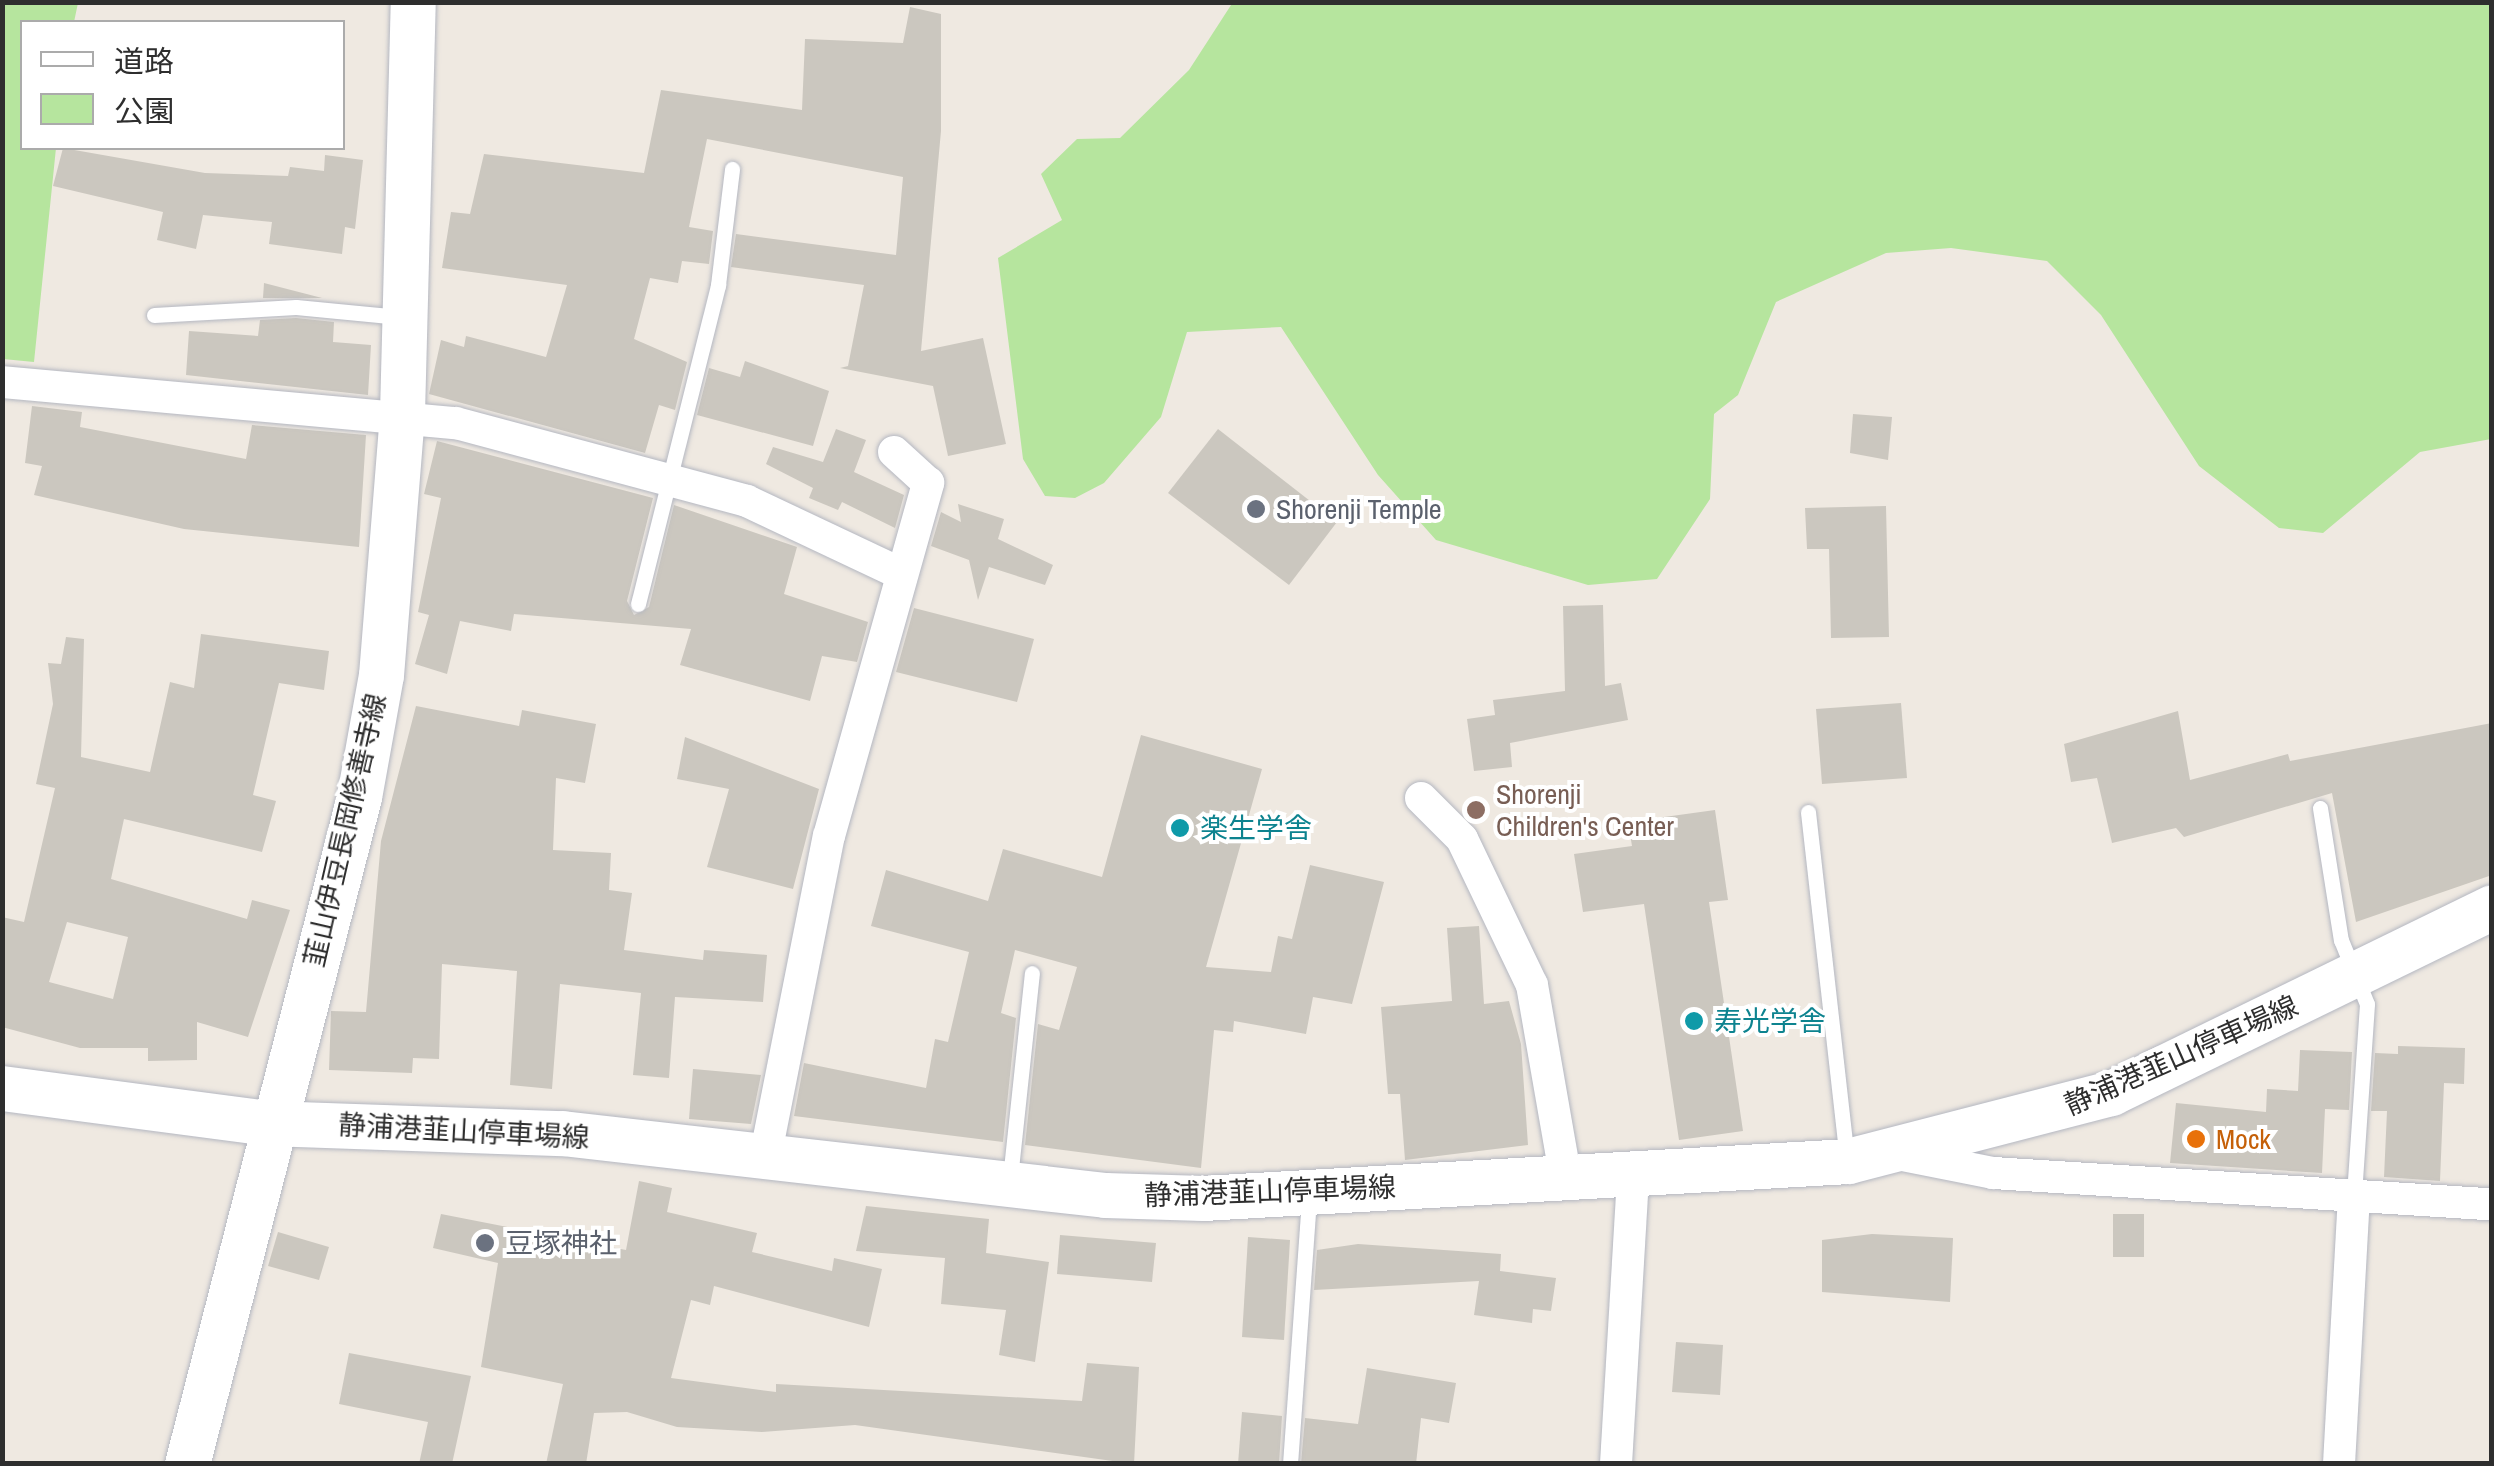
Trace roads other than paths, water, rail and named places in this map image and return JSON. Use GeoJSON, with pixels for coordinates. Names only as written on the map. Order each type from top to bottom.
{"type":"FeatureCollection","features":[{"type":"Feature","properties":{"kind":"main road","name":"韮山伊豆長岡修善寺線"},"geometry":{"type":"LineString","coordinates":[[187,1464],[269,1123],[359,796],[381,674],[402,413],[414,2]]}},
{"type":"Feature","properties":{"kind":"main road","name":"静浦港韮山停車場線"},"geometry":{"type":"LineString","coordinates":[[2,1088],[269,1123],[562,1133],[1010,1187],[1204,1198],[1848,1161],[1897,1154],[2110,1093],[2492,907]]}},
{"type":"Feature","properties":{"kind":"street"},"geometry":{"type":"LineString","coordinates":[[2,382],[402,413],[746,501],[897,572]]}},
{"type":"Feature","properties":{"kind":"street"},"geometry":{"type":"LineString","coordinates":[[765,1158],[830,836],[897,572],[928,484],[894,452]]}},
{"type":"Feature","properties":{"kind":"street"},"geometry":{"type":"LineString","coordinates":[[1422,798],[1462,839],[1532,985],[1566,1180]]}},
{"type":"Feature","properties":{"kind":"street"},"geometry":{"type":"LineString","coordinates":[[1897,1154],[1993,1173],[2492,1204]]}},
{"type":"Feature","properties":{"kind":"street"},"geometry":{"type":"LineString","coordinates":[[1616,1464],[1633,1175]]}},
{"type":"Feature","properties":{"kind":"street"},"geometry":{"type":"LineString","coordinates":[[2339,1464],[2354,1196]]}},
{"type":"Feature","properties":{"kind":"lane"},"geometry":{"type":"LineString","coordinates":[[638,604],[718,285],[732,169]]}},
{"type":"Feature","properties":{"kind":"lane"},"geometry":{"type":"LineString","coordinates":[[154,315],[296,306],[404,318]]}},
{"type":"Feature","properties":{"kind":"lane"},"geometry":{"type":"LineString","coordinates":[[2320,808],[2342,940],[2367,1004],[2354,1196]]}},
{"type":"Feature","properties":{"kind":"lane"},"geometry":{"type":"LineString","coordinates":[[1808,812],[1848,1161]]}},
{"type":"Feature","properties":{"kind":"lane"},"geometry":{"type":"LineString","coordinates":[[1010,1187],[1032,972]]}},
{"type":"Feature","properties":{"kind":"lane"},"geometry":{"type":"LineString","coordinates":[[1290,1464],[1309,1192]]}},
{"type":"Feature","properties":{"kind":"place","name":"Shorenji Temple"},"geometry":{"type":"Point","coordinates":[1256,509]}},
{"type":"Feature","properties":{"kind":"place","name":"Shorenji Children's Center"},"geometry":{"type":"Point","coordinates":[1476,810]}},
{"type":"Feature","properties":{"kind":"place","name":"楽生学舎"},"geometry":{"type":"Point","coordinates":[1180,828]}},
{"type":"Feature","properties":{"kind":"place","name":"寿光学舎"},"geometry":{"type":"Point","coordinates":[1694,1021]}},
{"type":"Feature","properties":{"kind":"place","name":"Mock"},"geometry":{"type":"Point","coordinates":[2196,1139]}},
{"type":"Feature","properties":{"kind":"place","name":"豆塚神社"},"geometry":{"type":"Point","coordinates":[485,1243]}}]}
